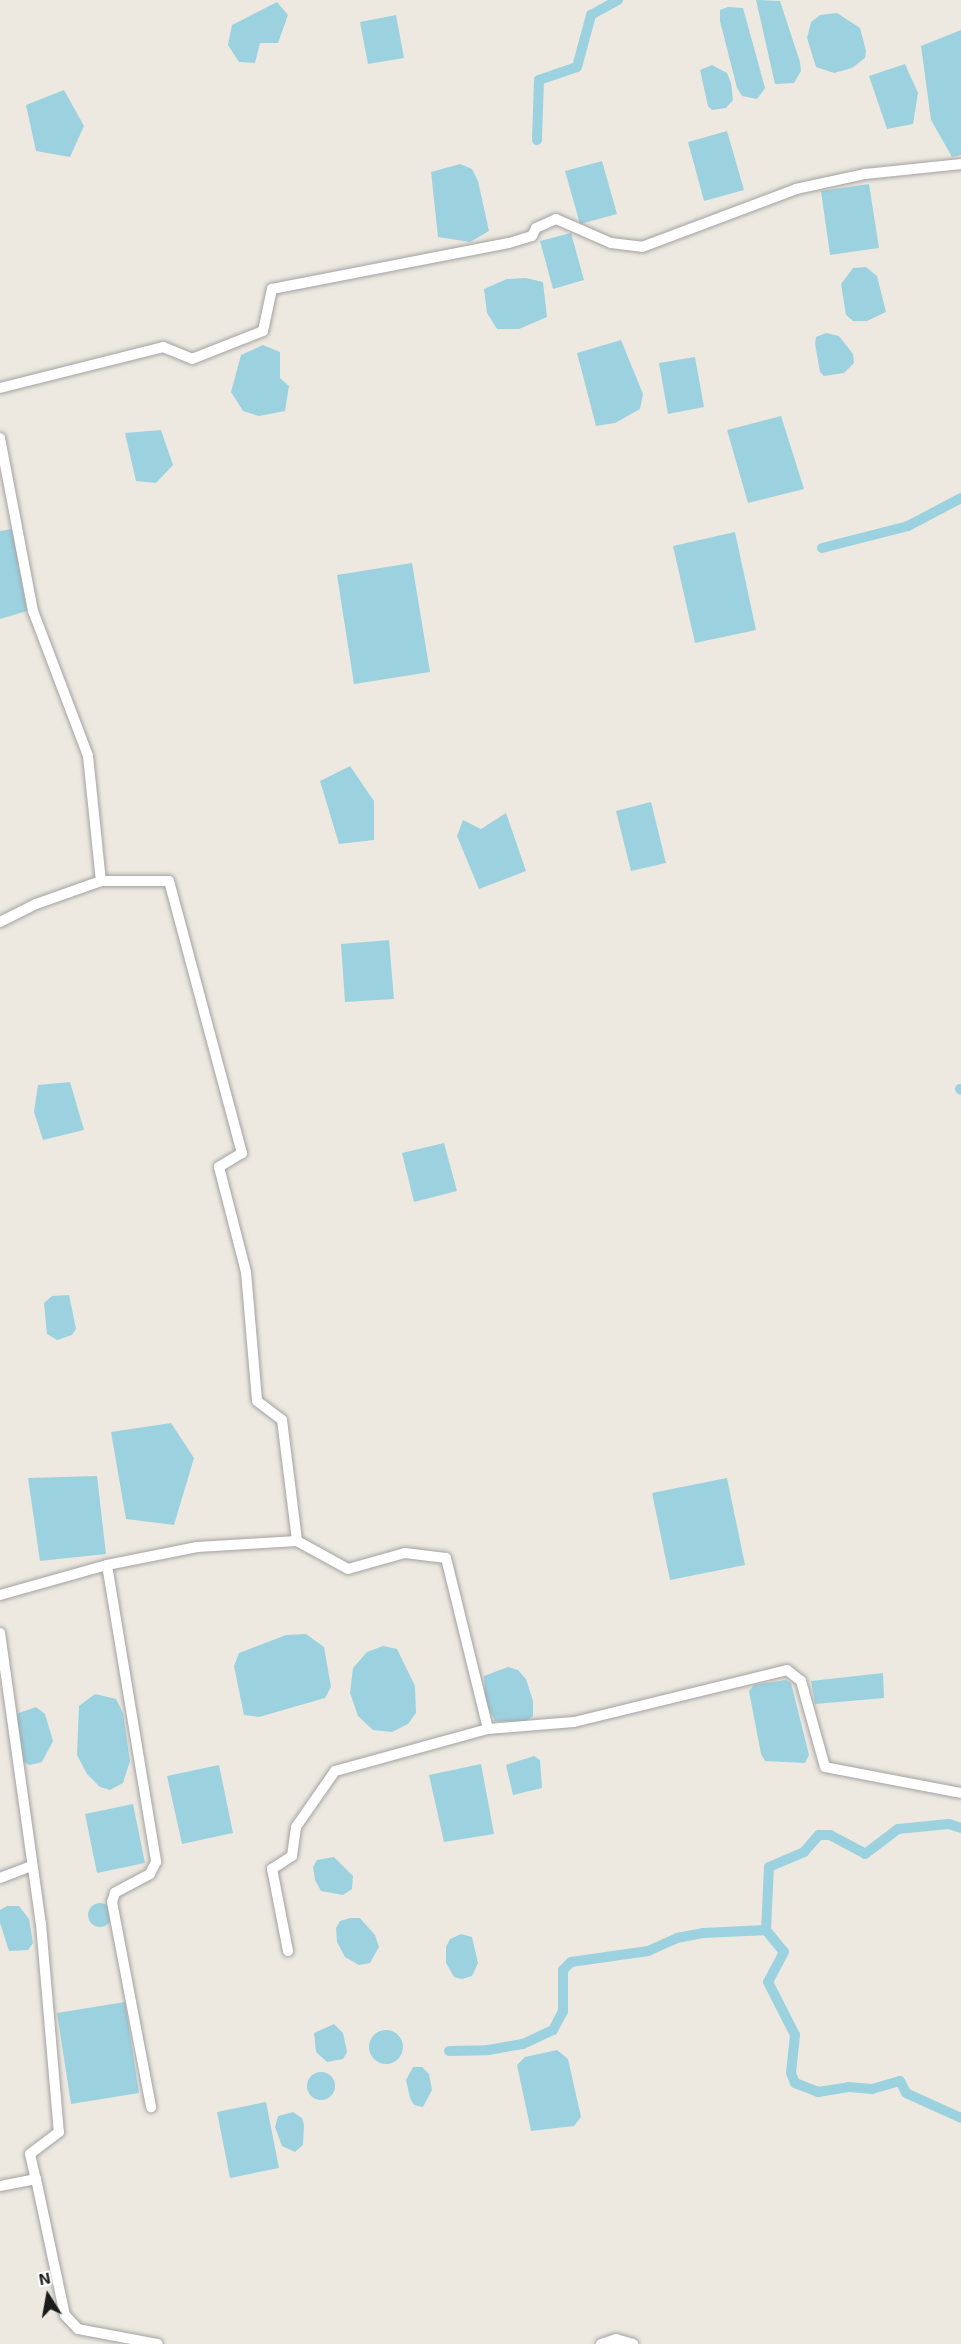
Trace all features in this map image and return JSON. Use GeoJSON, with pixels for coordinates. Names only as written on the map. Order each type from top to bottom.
{"type":"FeatureCollection","features":[{"type":"Feature","properties":{"kind":"street"},"geometry":{"type":"LineString","coordinates":[[0,388],[163,347],[192,359],[263,331],[272,289],[509,243],[532,236],[536,228],[556,219],[611,243],[642,247],[796,189],[865,174],[961,164]]}},
{"type":"Feature","properties":{"kind":"street"},"geometry":{"type":"LineString","coordinates":[[0,438],[33,611],[88,756],[101,881]]}},
{"type":"Feature","properties":{"kind":"street"},"geometry":{"type":"LineString","coordinates":[[0,922],[36,903],[101,881],[169,881],[242,1153],[219,1167],[246,1272],[257,1401],[282,1420],[297,1541]]}},
{"type":"Feature","properties":{"kind":"street"},"geometry":{"type":"LineString","coordinates":[[0,1595],[106,1565],[197,1546],[297,1541],[348,1569],[405,1554],[446,1558],[488,1729]]}},
{"type":"Feature","properties":{"kind":"street"},"geometry":{"type":"LineString","coordinates":[[106,1565],[156,1862],[150,1874],[115,1893],[112,1902],[151,2107]]}},
{"type":"Feature","properties":{"kind":"street"},"geometry":{"type":"LineString","coordinates":[[0,1633],[32,1866],[58,2132],[30,2154],[65,2315],[78,2329],[158,2344]]}},
{"type":"Feature","properties":{"kind":"street"},"geometry":{"type":"LineString","coordinates":[[288,1951],[272,1869],[292,1856],[296,1827],[335,1771],[488,1729],[574,1722],[787,1670],[801,1681],[825,1767],[961,1793]]}},
{"type":"Feature","properties":{"kind":"street"},"geometry":{"type":"LineString","coordinates":[[0,1878],[32,1866]]}},
{"type":"Feature","properties":{"kind":"street"},"geometry":{"type":"LineString","coordinates":[[0,2186],[36,2179]]}},
{"type":"Feature","properties":{"kind":"street"},"geometry":{"type":"LineString","coordinates":[[601,2344],[616,2339],[633,2344]]}},
{"type":"Feature","properties":{"kind":"water"},"geometry":{"type":"Polygon","coordinates":[[[756,0],[780,1],[800,62],[801,71],[794,83],[775,84],[756,0]]]}},
{"type":"Feature","properties":{"kind":"water"},"geometry":{"type":"Polygon","coordinates":[[[277,2],[288,15],[278,43],[260,43],[255,63],[239,62],[228,45],[232,25],[277,2]]]}},
{"type":"Feature","properties":{"kind":"water"},"geometry":{"type":"Polygon","coordinates":[[[728,7],[743,8],[765,88],[757,99],[742,96],[737,88],[720,21],[720,10],[728,7]]]}},
{"type":"Feature","properties":{"kind":"water"},"geometry":{"type":"Polygon","coordinates":[[[837,13],[860,28],[866,51],[865,58],[852,68],[834,73],[816,67],[807,38],[811,22],[820,15],[837,13]]]}},
{"type":"Feature","properties":{"kind":"water"},"geometry":{"type":"Polygon","coordinates":[[[396,15],[404,58],[368,64],[360,22],[396,15]]]}},
{"type":"Feature","properties":{"kind":"water"},"geometry":{"type":"Polygon","coordinates":[[[961,30],[961,155],[952,157],[931,120],[921,46],[961,30]]]}},
{"type":"Feature","properties":{"kind":"water"},"geometry":{"type":"Polygon","coordinates":[[[905,64],[918,93],[913,124],[887,129],[869,76],[905,64]]]}},
{"type":"Feature","properties":{"kind":"water"},"geometry":{"type":"Polygon","coordinates":[[[712,65],[727,73],[731,83],[733,100],[726,108],[712,110],[708,106],[700,70],[712,65]]]}},
{"type":"Feature","properties":{"kind":"water"},"geometry":{"type":"Polygon","coordinates":[[[64,90],[84,126],[70,157],[36,151],[26,105],[64,90]]]}},
{"type":"Feature","properties":{"kind":"water"},"geometry":{"type":"Polygon","coordinates":[[[727,131],[744,190],[704,201],[688,142],[727,131]]]}},
{"type":"Feature","properties":{"kind":"water"},"geometry":{"type":"Polygon","coordinates":[[[602,161],[617,214],[580,224],[565,171],[602,161]]]}},
{"type":"Feature","properties":{"kind":"water"},"geometry":{"type":"Polygon","coordinates":[[[460,164],[472,169],[478,181],[489,231],[470,242],[438,237],[431,172],[460,164]]]}},
{"type":"Feature","properties":{"kind":"water"},"geometry":{"type":"Polygon","coordinates":[[[869,184],[879,248],[830,255],[821,191],[869,184]]]}},
{"type":"Feature","properties":{"kind":"water"},"geometry":{"type":"Polygon","coordinates":[[[571,233],[584,280],[553,289],[540,241],[571,233]]]}},
{"type":"Feature","properties":{"kind":"water"},"geometry":{"type":"Polygon","coordinates":[[[866,267],[877,276],[886,312],[867,321],[853,321],[846,315],[841,284],[853,268],[866,267]]]}},
{"type":"Feature","properties":{"kind":"water"},"geometry":{"type":"Polygon","coordinates":[[[526,278],[543,282],[547,317],[519,329],[497,329],[487,313],[484,289],[507,279],[526,278]]]}},
{"type":"Feature","properties":{"kind":"water"},"geometry":{"type":"Polygon","coordinates":[[[826,333],[839,336],[853,354],[854,363],[844,373],[824,376],[820,372],[816,337],[826,333]]]}},
{"type":"Feature","properties":{"kind":"water"},"geometry":{"type":"Polygon","coordinates":[[[621,340],[643,394],[640,409],[615,423],[596,426],[577,353],[621,340]]]}},
{"type":"Feature","properties":{"kind":"water"},"geometry":{"type":"Polygon","coordinates":[[[263,345],[280,352],[280,378],[289,386],[285,411],[259,416],[243,411],[231,392],[241,355],[263,345]]]}},
{"type":"Feature","properties":{"kind":"water"},"geometry":{"type":"Polygon","coordinates":[[[695,357],[704,407],[668,414],[659,363],[695,357]]]}},
{"type":"Feature","properties":{"kind":"water"},"geometry":{"type":"Polygon","coordinates":[[[781,416],[804,489],[748,503],[727,430],[781,416]]]}},
{"type":"Feature","properties":{"kind":"water"},"geometry":{"type":"Polygon","coordinates":[[[161,430],[173,465],[156,483],[136,481],[125,433],[161,430]]]}},
{"type":"Feature","properties":{"kind":"water"},"geometry":{"type":"Polygon","coordinates":[[[12,529],[27,611],[0,619],[0,531],[12,529]]]}},
{"type":"Feature","properties":{"kind":"water"},"geometry":{"type":"Polygon","coordinates":[[[735,532],[756,630],[695,643],[673,546],[735,532]]]}},
{"type":"Feature","properties":{"kind":"water"},"geometry":{"type":"Polygon","coordinates":[[[412,563],[430,672],[354,684],[337,575],[412,563]]]}},
{"type":"Feature","properties":{"kind":"water"},"geometry":{"type":"Polygon","coordinates":[[[350,766],[374,801],[374,840],[339,844],[320,781],[350,766]]]}},
{"type":"Feature","properties":{"kind":"water"},"geometry":{"type":"Polygon","coordinates":[[[651,802],[666,863],[631,871],[616,811],[651,802]]]}},
{"type":"Feature","properties":{"kind":"water"},"geometry":{"type":"Polygon","coordinates":[[[506,813],[526,871],[479,889],[457,836],[463,820],[481,829],[506,813]]]}},
{"type":"Feature","properties":{"kind":"water"},"geometry":{"type":"Polygon","coordinates":[[[389,940],[394,999],[345,1002],[341,944],[389,940]]]}},
{"type":"Feature","properties":{"kind":"water"},"geometry":{"type":"Polygon","coordinates":[[[70,1082],[84,1130],[43,1140],[34,1112],[38,1085],[70,1082]]]}},
{"type":"Feature","properties":{"kind":"water"},"geometry":{"type":"Polygon","coordinates":[[[444,1143],[457,1191],[414,1202],[402,1153],[444,1143]]]}},
{"type":"Feature","properties":{"kind":"water"},"geometry":{"type":"Polygon","coordinates":[[[69,1295],[76,1329],[72,1335],[57,1340],[47,1334],[44,1303],[52,1296],[69,1295]]]}},
{"type":"Feature","properties":{"kind":"water"},"geometry":{"type":"Polygon","coordinates":[[[171,1423],[194,1458],[174,1525],[126,1519],[111,1432],[171,1423]]]}},
{"type":"Feature","properties":{"kind":"water"},"geometry":{"type":"Polygon","coordinates":[[[97,1476],[106,1554],[40,1561],[28,1478],[97,1476]]]}},
{"type":"Feature","properties":{"kind":"water"},"geometry":{"type":"Polygon","coordinates":[[[727,1478],[745,1565],[670,1580],[652,1493],[727,1478]]]}},
{"type":"Feature","properties":{"kind":"water"},"geometry":{"type":"Polygon","coordinates":[[[306,1634],[324,1647],[331,1687],[325,1698],[259,1717],[244,1715],[234,1666],[239,1653],[286,1635],[306,1634]]]}},
{"type":"Feature","properties":{"kind":"water"},"geometry":{"type":"Polygon","coordinates":[[[383,1646],[397,1649],[415,1686],[416,1713],[408,1724],[392,1732],[373,1730],[358,1716],[350,1693],[353,1668],[367,1652],[383,1646]]]}},
{"type":"Feature","properties":{"kind":"water"},"geometry":{"type":"Polygon","coordinates":[[[508,1667],[518,1670],[526,1679],[533,1701],[533,1716],[525,1722],[495,1721],[485,1701],[484,1676],[508,1667]]]}},
{"type":"Feature","properties":{"kind":"water"},"geometry":{"type":"Polygon","coordinates":[[[883,1673],[884,1698],[815,1704],[811,1681],[883,1673]]]}},
{"type":"Feature","properties":{"kind":"water"},"geometry":{"type":"Polygon","coordinates":[[[786,1680],[791,1683],[809,1755],[805,1763],[765,1761],[761,1754],[749,1691],[754,1685],[786,1680]]]}},
{"type":"Feature","properties":{"kind":"water"},"geometry":{"type":"Polygon","coordinates":[[[95,1694],[116,1699],[123,1713],[130,1761],[123,1783],[110,1790],[100,1787],[87,1774],[77,1755],[79,1706],[95,1694]]]}},
{"type":"Feature","properties":{"kind":"water"},"geometry":{"type":"Polygon","coordinates":[[[36,1707],[45,1714],[53,1741],[42,1762],[30,1765],[23,1762],[16,1714],[36,1707]]]}},
{"type":"Feature","properties":{"kind":"water"},"geometry":{"type":"Polygon","coordinates":[[[534,1756],[540,1760],[542,1788],[513,1795],[506,1765],[534,1756]]]}},
{"type":"Feature","properties":{"kind":"water"},"geometry":{"type":"Polygon","coordinates":[[[481,1764],[494,1834],[444,1842],[429,1775],[481,1764]]]}},
{"type":"Feature","properties":{"kind":"water"},"geometry":{"type":"Polygon","coordinates":[[[219,1765],[233,1833],[182,1844],[167,1776],[219,1765]]]}},
{"type":"Feature","properties":{"kind":"water"},"geometry":{"type":"Polygon","coordinates":[[[133,1804],[145,1863],[97,1873],[85,1814],[133,1804]]]}},
{"type":"Feature","properties":{"kind":"water"},"geometry":{"type":"Polygon","coordinates":[[[334,1857],[353,1876],[352,1889],[343,1895],[321,1891],[315,1880],[313,1867],[317,1860],[334,1857]]]}},
{"type":"Feature","properties":{"kind":"water"},"geometry":{"type":"Polygon","coordinates":[[[100,1903],[109,1906],[112,1915],[109,1924],[100,1927],[91,1924],[88,1915],[91,1906],[100,1903]]]}},
{"type":"Feature","properties":{"kind":"water"},"geometry":{"type":"Polygon","coordinates":[[[7,1906],[19,1906],[29,1919],[33,1943],[28,1950],[9,1951],[0,1923],[0,1910],[7,1906]]]}},
{"type":"Feature","properties":{"kind":"water"},"geometry":{"type":"Polygon","coordinates":[[[360,1918],[375,1935],[379,1947],[370,1963],[359,1965],[345,1957],[337,1942],[336,1928],[340,1921],[360,1918]]]}},
{"type":"Feature","properties":{"kind":"water"},"geometry":{"type":"Polygon","coordinates":[[[461,1934],[472,1937],[478,1963],[472,1976],[462,1979],[454,1977],[446,1963],[446,1947],[450,1939],[461,1934]]]}},
{"type":"Feature","properties":{"kind":"water"},"geometry":{"type":"Polygon","coordinates":[[[125,2002],[139,2093],[71,2104],[57,2013],[125,2002]]]}},
{"type":"Feature","properties":{"kind":"water"},"geometry":{"type":"Polygon","coordinates":[[[334,2024],[343,2033],[347,2052],[343,2059],[327,2062],[316,2052],[314,2033],[334,2024]]]}},
{"type":"Feature","properties":{"kind":"water"},"geometry":{"type":"Polygon","coordinates":[[[386,2030],[398,2035],[403,2047],[398,2059],[386,2064],[374,2059],[369,2047],[374,2035],[386,2030]]]}},
{"type":"Feature","properties":{"kind":"water"},"geometry":{"type":"Polygon","coordinates":[[[557,2050],[568,2059],[581,2117],[574,2126],[531,2131],[517,2065],[525,2057],[557,2050]]]}},
{"type":"Feature","properties":{"kind":"water"},"geometry":{"type":"Polygon","coordinates":[[[413,2067],[422,2067],[429,2074],[432,2090],[423,2107],[414,2105],[410,2098],[406,2080],[413,2067]]]}},
{"type":"Feature","properties":{"kind":"water"},"geometry":{"type":"Polygon","coordinates":[[[321,2072],[331,2076],[335,2086],[331,2096],[321,2100],[311,2096],[307,2086],[311,2076],[321,2072]]]}},
{"type":"Feature","properties":{"kind":"water"},"geometry":{"type":"Polygon","coordinates":[[[266,2102],[279,2168],[230,2178],[217,2112],[266,2102]]]}},
{"type":"Feature","properties":{"kind":"water"},"geometry":{"type":"Polygon","coordinates":[[[293,2112],[302,2118],[304,2125],[303,2145],[295,2152],[282,2146],[275,2127],[278,2116],[293,2112]]]}},
{"type":"Feature","properties":{"kind":"waterway"},"geometry":{"type":"LineString","coordinates":[[537,140],[539,80],[577,67],[591,15],[618,0]]}},
{"type":"Feature","properties":{"kind":"waterway"},"geometry":{"type":"LineString","coordinates":[[822,548],[908,526],[961,498]]}},
{"type":"Feature","properties":{"kind":"waterway"},"geometry":{"type":"LineString","coordinates":[[449,2051],[488,2050],[523,2044],[553,2030],[563,2011],[563,1970],[571,1962],[648,1951],[677,1938],[703,1933],[766,1930],[769,1867],[804,1852],[819,1835],[830,1835],[865,1854],[898,1829],[949,1824],[961,1828]]}},
{"type":"Feature","properties":{"kind":"waterway"},"geometry":{"type":"LineString","coordinates":[[766,1930],[784,1952],[768,1982],[795,2035],[791,2073],[795,2083],[818,2092],[849,2087],[872,2089],[900,2081],[906,2093],[961,2118]]}}]}
